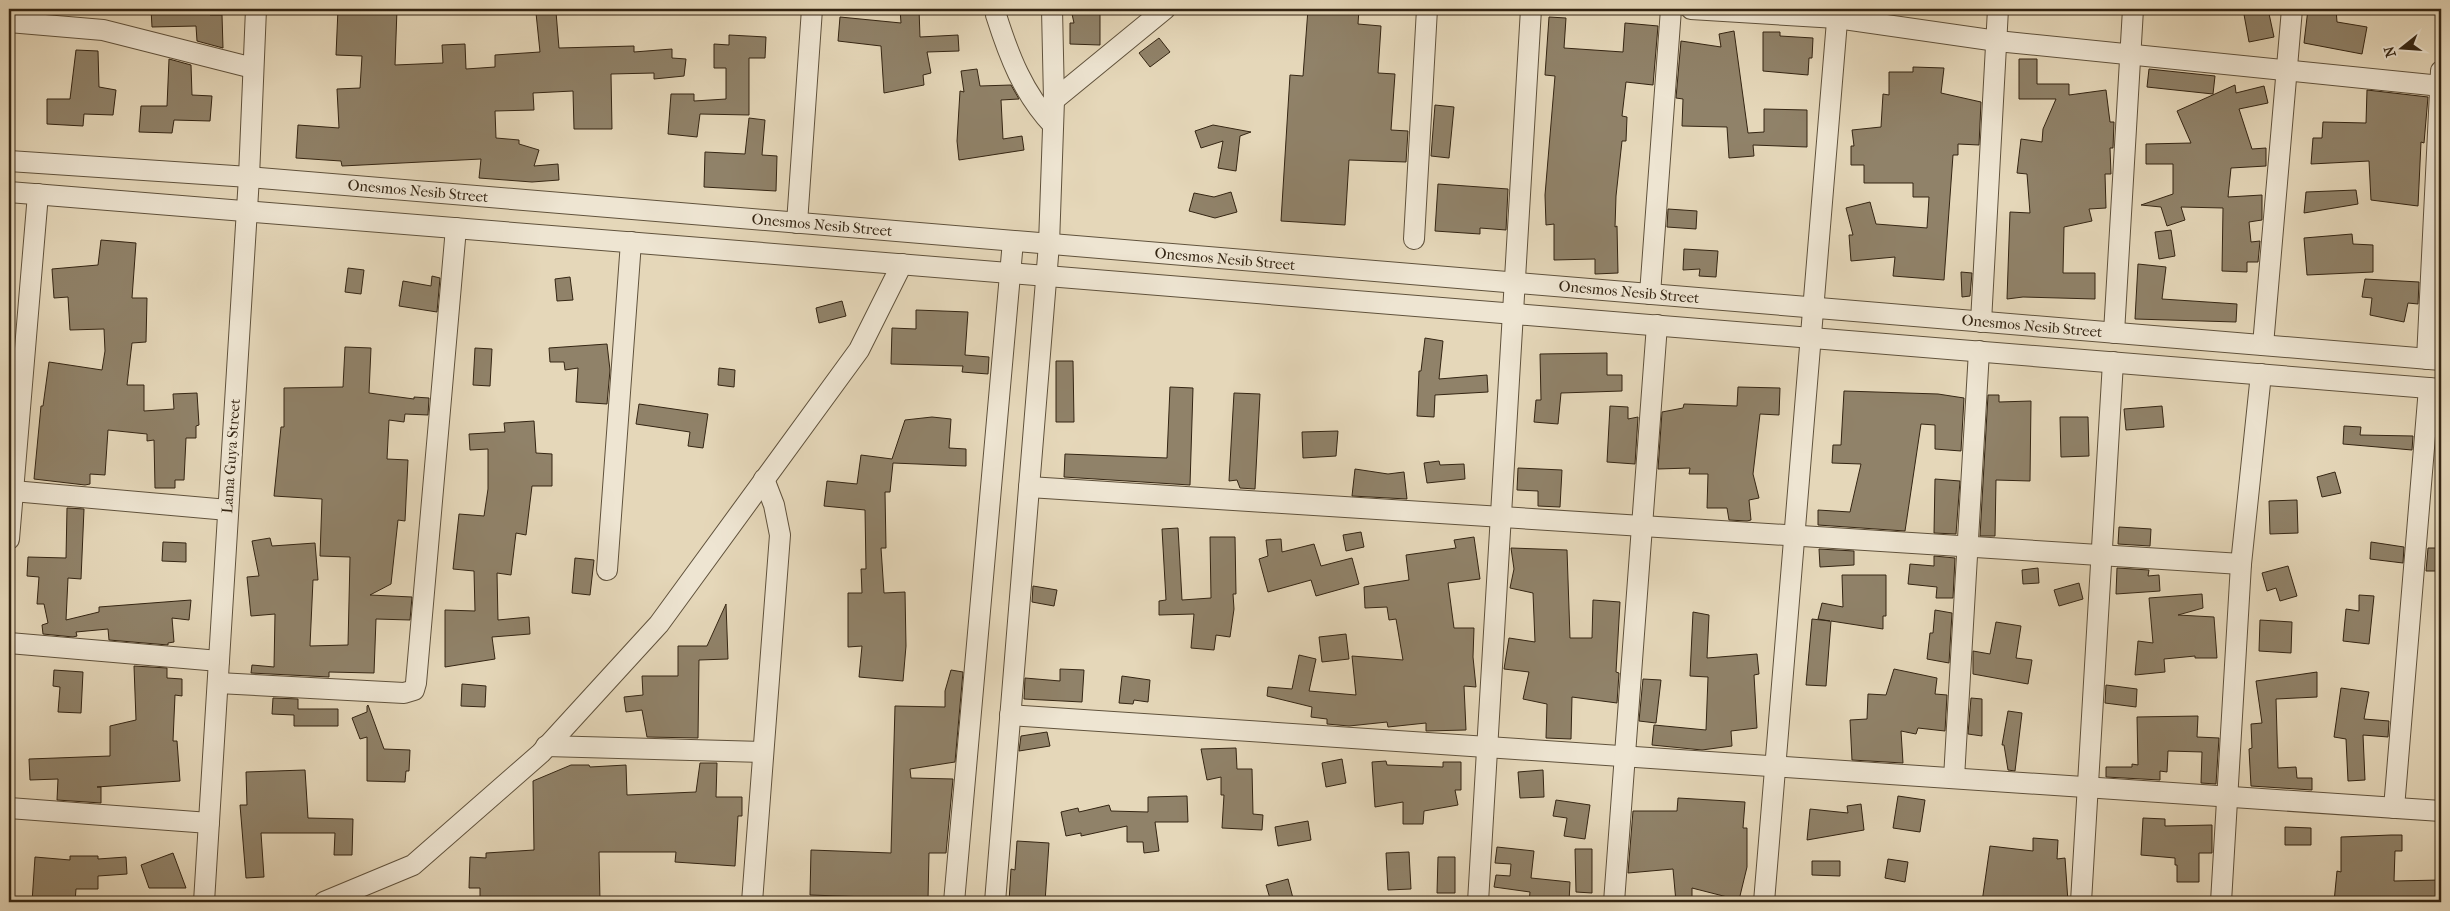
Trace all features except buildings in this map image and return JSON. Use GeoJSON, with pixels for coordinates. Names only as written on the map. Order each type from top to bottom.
{"type":"FeatureCollection","features":[{"type":"Feature","properties":{"kind":"street","name":"Lama Guya Street"},"geometry":{"type":"LineString","coordinates":[[204,902],[249,177],[256,9]]}},
{"type":"Feature","properties":{"kind":"street"},"geometry":{"type":"LineString","coordinates":[[797,223],[808,9]]}},
{"type":"Feature","properties":{"kind":"street"},"geometry":{"type":"LineString","coordinates":[[996,9],[996,15],[1010,57],[1038,109],[1053,125]]}},
{"type":"Feature","properties":{"kind":"street"},"geometry":{"type":"LineString","coordinates":[[994,902],[1049,244],[1054,100],[1052,9]]}},
{"type":"Feature","properties":{"kind":"street"},"geometry":{"type":"LineString","coordinates":[[1054,100],[1165,9]]}},
{"type":"Feature","properties":{"kind":"street"},"geometry":{"type":"LineString","coordinates":[[1414,239],[1427,9]]}},
{"type":"Feature","properties":{"kind":"street"},"geometry":{"type":"LineString","coordinates":[[1478,902],[1531,9]]}},
{"type":"Feature","properties":{"kind":"street"},"geometry":{"type":"LineString","coordinates":[[1650,294],[1670,9]]}},
{"type":"Feature","properties":{"kind":"street"},"geometry":{"type":"LineString","coordinates":[[1691,9],[1838,14],[1997,41],[2288,71],[2441,81],[2434,359]]}},
{"type":"Feature","properties":{"kind":"street"},"geometry":{"type":"LineString","coordinates":[[1980,322],[1998,9]]}},
{"type":"Feature","properties":{"kind":"street"},"geometry":{"type":"LineString","coordinates":[[2114,333],[2133,9]]}},
{"type":"Feature","properties":{"kind":"street"},"geometry":{"type":"LineString","coordinates":[[2263,345],[2292,9]]}},
{"type":"Feature","properties":{"kind":"street"},"geometry":{"type":"LineString","coordinates":[[1764,902],[1838,14]]}},
{"type":"Feature","properties":{"kind":"street"},"geometry":{"type":"LineString","coordinates":[[9,22],[103,30],[253,68]]}},
{"type":"Feature","properties":{"kind":"street","name":"Onesmos Nesib Street"},"geometry":{"type":"LineString","coordinates":[[9,161],[249,177],[2434,359]]}},
{"type":"Feature","properties":{"kind":"street","name":"Onesmos Nesib Street"},"geometry":{"type":"LineString","coordinates":[[9,192],[2435,388]]}},
{"type":"Feature","properties":{"kind":"street"},"geometry":{"type":"LineString","coordinates":[[9,540],[38,194]]}},
{"type":"Feature","properties":{"kind":"street"},"geometry":{"type":"LineString","coordinates":[[218,683],[404,693],[414,690],[456,228]]}},
{"type":"Feature","properties":{"kind":"street"},"geometry":{"type":"LineString","coordinates":[[954,902],[1013,241]]}},
{"type":"Feature","properties":{"kind":"street"},"geometry":{"type":"LineString","coordinates":[[607,570],[631,242]]}},
{"type":"Feature","properties":{"kind":"street"},"geometry":{"type":"LineString","coordinates":[[324,902],[413,865],[546,746],[658,624],[859,350],[902,264]]}},
{"type":"Feature","properties":{"kind":"street"},"geometry":{"type":"LineString","coordinates":[[1614,902],[1657,325]]}},
{"type":"Feature","properties":{"kind":"street"},"geometry":{"type":"LineString","coordinates":[[1954,778],[1979,351]]}},
{"type":"Feature","properties":{"kind":"street"},"geometry":{"type":"LineString","coordinates":[[2081,902],[2112,362]]}},
{"type":"Feature","properties":{"kind":"street"},"geometry":{"type":"LineString","coordinates":[[2221,902],[2241,564],[2262,374]]}},
{"type":"Feature","properties":{"kind":"street"},"geometry":{"type":"LineString","coordinates":[[2394,808],[2435,388]]}},
{"type":"Feature","properties":{"kind":"street"},"geometry":{"type":"LineString","coordinates":[[752,902],[780,535],[774,505],[764,479]]}},
{"type":"Feature","properties":{"kind":"street"},"geometry":{"type":"LineString","coordinates":[[1029,487],[2241,564]]}},
{"type":"Feature","properties":{"kind":"street"},"geometry":{"type":"LineString","coordinates":[[13,491],[228,510]]}},
{"type":"Feature","properties":{"kind":"street"},"geometry":{"type":"LineString","coordinates":[[9,643],[219,661]]}},
{"type":"Feature","properties":{"kind":"street"},"geometry":{"type":"LineString","coordinates":[[1010,714],[2441,811]]}},
{"type":"Feature","properties":{"kind":"street"},"geometry":{"type":"LineString","coordinates":[[546,746],[763,752]]}},
{"type":"Feature","properties":{"kind":"street"},"geometry":{"type":"LineString","coordinates":[[9,808],[209,823]]}}]}
